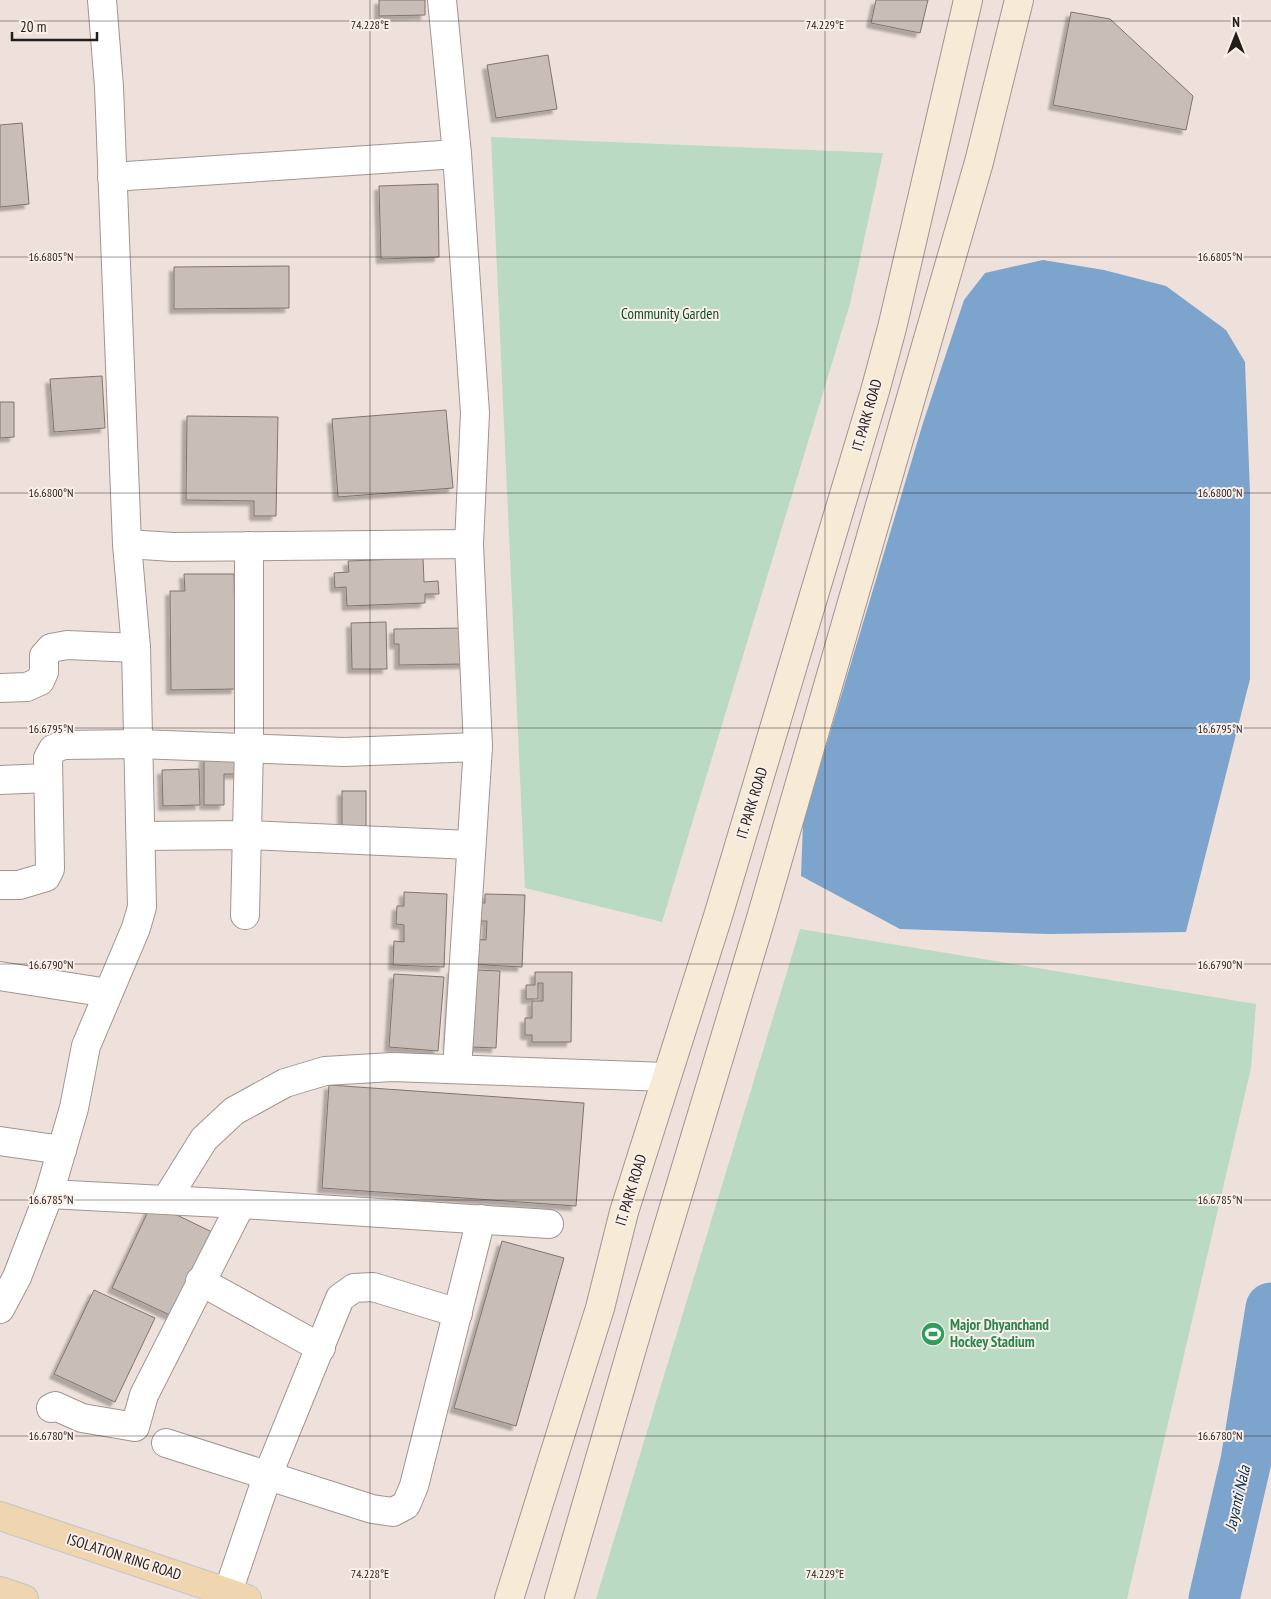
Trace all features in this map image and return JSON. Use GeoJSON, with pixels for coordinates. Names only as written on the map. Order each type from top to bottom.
{"type":"FeatureCollection","features":[{"type":"Feature","properties":{"kind":"main road","name":"IT. PARK ROAD"},"geometry":{"type":"LineString","coordinates":[[510,1599],[600,1308],[624,1212],[753,803],[874,391],[892,328],[968,0]]}},
{"type":"Feature","properties":{"kind":"main road"},"geometry":{"type":"LineString","coordinates":[[560,1599],[647,1297],[761,918],[979,162],[1019,0]]}},
{"type":"Feature","properties":{"kind":"main road","name":"ISOLATION RING ROAD"},"geometry":{"type":"LineString","coordinates":[[0,1516],[238,1596]]}},
{"type":"Feature","properties":{"kind":"main road"},"geometry":{"type":"LineString","coordinates":[[0,1591],[24,1599]]}},
{"type":"Feature","properties":{"kind":"street"},"geometry":{"type":"LineString","coordinates":[[0,1309],[8,1276],[48,1194],[74,1108],[86,1046],[136,928],[142,907],[140,744],[136,648],[127,544],[109,86],[102,0]]}},
{"type":"Feature","properties":{"kind":"street"},"geometry":{"type":"LineString","coordinates":[[442,0],[457,154],[475,413],[470,544],[478,747],[470,845],[457,1069]]}},
{"type":"Feature","properties":{"kind":"street"},"geometry":{"type":"LineString","coordinates":[[112,177],[457,154]]}},
{"type":"Feature","properties":{"kind":"street"},"geometry":{"type":"LineString","coordinates":[[127,544],[173,547],[470,544]]}},
{"type":"Feature","properties":{"kind":"street"},"geometry":{"type":"LineString","coordinates":[[245,915],[250,747],[250,546]]}},
{"type":"Feature","properties":{"kind":"street"},"geometry":{"type":"LineString","coordinates":[[0,688],[27,687],[40,681],[44,672],[44,656],[51,648],[67,645],[136,648]]}},
{"type":"Feature","properties":{"kind":"street"},"geometry":{"type":"LineString","coordinates":[[0,885],[35,882],[46,878],[50,868],[48,758],[53,749],[64,745],[140,744],[344,752],[478,747]]}},
{"type":"Feature","properties":{"kind":"street"},"geometry":{"type":"LineString","coordinates":[[0,780],[48,778]]}},
{"type":"Feature","properties":{"kind":"street"},"geometry":{"type":"LineString","coordinates":[[141,836],[247,834],[470,845]]}},
{"type":"Feature","properties":{"kind":"street"},"geometry":{"type":"LineString","coordinates":[[0,976],[108,994]]}},
{"type":"Feature","properties":{"kind":"street"},"geometry":{"type":"LineString","coordinates":[[166,1200],[204,1139],[234,1111],[285,1083],[325,1071],[392,1067],[666,1078]]}},
{"type":"Feature","properties":{"kind":"street"},"geometry":{"type":"LineString","coordinates":[[0,1141],[62,1150]]}},
{"type":"Feature","properties":{"kind":"street"},"geometry":{"type":"LineString","coordinates":[[48,1194],[241,1204],[549,1224]]}},
{"type":"Feature","properties":{"kind":"street"},"geometry":{"type":"LineString","coordinates":[[51,1408],[55,1406],[82,1418],[135,1427],[144,1395],[200,1281],[241,1204]]}},
{"type":"Feature","properties":{"kind":"street"},"geometry":{"type":"LineString","coordinates":[[166,1444],[372,1509],[393,1512],[406,1505],[414,1486],[481,1219]]}},
{"type":"Feature","properties":{"kind":"street"},"geometry":{"type":"LineString","coordinates":[[200,1281],[321,1348]]}},
{"type":"Feature","properties":{"kind":"street"},"geometry":{"type":"LineString","coordinates":[[238,1596],[267,1477],[340,1298],[354,1288],[373,1287],[458,1313]]}},
{"type":"Feature","properties":{"kind":"green space","name":"Community Garden"},"geometry":{"type":"Polygon","coordinates":[[[491,137],[883,153],[850,304],[662,922],[525,888],[491,137]]]}},
{"type":"Feature","properties":{"kind":"green space","name":"Major Dhyanchand Hockey Stadium"},"geometry":{"type":"Polygon","coordinates":[[[800,929],[1256,1004],[1251,1068],[1127,1599],[596,1599],[800,929]]]}},
{"type":"Feature","properties":{"kind":"water"},"geometry":{"type":"Polygon","coordinates":[[[1043,260],[1104,270],[1166,286],[1226,330],[1245,362],[1250,493],[1250,679],[1186,932],[1049,934],[900,929],[801,876],[803,823],[923,423],[964,300],[985,273],[1043,260]]]}},
{"type":"Feature","properties":{"kind":"building"},"geometry":{"type":"Polygon","coordinates":[[[379,0],[425,0],[425,15],[379,16],[379,0]]]}},
{"type":"Feature","properties":{"kind":"building"},"geometry":{"type":"Polygon","coordinates":[[[876,0],[928,0],[920,33],[871,23],[876,0]]]}},
{"type":"Feature","properties":{"kind":"building"},"geometry":{"type":"Polygon","coordinates":[[[1071,12],[1110,19],[1193,96],[1186,130],[1053,105],[1071,12]]]}},
{"type":"Feature","properties":{"kind":"building"},"geometry":{"type":"Polygon","coordinates":[[[548,55],[557,109],[496,118],[487,65],[548,55]]]}},
{"type":"Feature","properties":{"kind":"building"},"geometry":{"type":"Polygon","coordinates":[[[22,123],[29,204],[0,207],[0,125],[22,123]]]}},
{"type":"Feature","properties":{"kind":"building"},"geometry":{"type":"Polygon","coordinates":[[[438,184],[439,257],[381,259],[379,186],[438,184]]]}},
{"type":"Feature","properties":{"kind":"building"},"geometry":{"type":"Polygon","coordinates":[[[289,266],[289,308],[174,309],[174,267],[289,266]]]}},
{"type":"Feature","properties":{"kind":"building"},"geometry":{"type":"Polygon","coordinates":[[[102,376],[105,428],[54,432],[50,379],[102,376]]]}},
{"type":"Feature","properties":{"kind":"building"},"geometry":{"type":"Polygon","coordinates":[[[0,402],[14,402],[14,437],[0,438],[0,402]]]}},
{"type":"Feature","properties":{"kind":"building"},"geometry":{"type":"Polygon","coordinates":[[[446,410],[453,488],[338,497],[332,419],[446,410]]]}},
{"type":"Feature","properties":{"kind":"building"},"geometry":{"type":"Polygon","coordinates":[[[187,416],[278,417],[276,516],[254,516],[254,501],[186,500],[187,416]]]}},
{"type":"Feature","properties":{"kind":"building"},"geometry":{"type":"Polygon","coordinates":[[[423,558],[424,582],[438,581],[439,594],[425,594],[425,603],[347,606],[346,587],[335,588],[334,573],[349,572],[348,561],[423,558]]]}},
{"type":"Feature","properties":{"kind":"building"},"geometry":{"type":"Polygon","coordinates":[[[184,574],[234,574],[236,689],[171,690],[170,591],[185,591],[184,574]]]}},
{"type":"Feature","properties":{"kind":"building"},"geometry":{"type":"Polygon","coordinates":[[[386,622],[387,669],[352,669],[351,623],[386,622]]]}},
{"type":"Feature","properties":{"kind":"building"},"geometry":{"type":"Polygon","coordinates":[[[465,628],[465,664],[399,665],[399,644],[394,644],[394,629],[465,628]]]}},
{"type":"Feature","properties":{"kind":"building"},"geometry":{"type":"Polygon","coordinates":[[[204,757],[240,757],[240,774],[224,774],[224,805],[204,805],[204,757]]]}},
{"type":"Feature","properties":{"kind":"building"},"geometry":{"type":"Polygon","coordinates":[[[199,769],[200,805],[163,806],[162,770],[199,769]]]}},
{"type":"Feature","properties":{"kind":"building"},"geometry":{"type":"Polygon","coordinates":[[[342,791],[366,791],[366,829],[342,829],[342,791]]]}},
{"type":"Feature","properties":{"kind":"building"},"geometry":{"type":"Polygon","coordinates":[[[404,892],[447,894],[444,967],[393,965],[394,941],[404,942],[404,925],[396,924],[397,906],[404,906],[404,892]]]}},
{"type":"Feature","properties":{"kind":"building"},"geometry":{"type":"Polygon","coordinates":[[[485,894],[525,895],[522,967],[469,964],[471,939],[486,940],[487,921],[476,921],[476,903],[485,903],[485,894]]]}},
{"type":"Feature","properties":{"kind":"building"},"geometry":{"type":"Polygon","coordinates":[[[452,969],[500,971],[496,1048],[448,1046],[452,969]]]}},
{"type":"Feature","properties":{"kind":"building"},"geometry":{"type":"Polygon","coordinates":[[[535,972],[572,972],[571,1042],[532,1042],[532,1035],[525,1035],[525,1018],[532,1018],[532,1001],[543,1001],[543,983],[538,983],[538,999],[526,999],[526,985],[535,985],[535,972]]]}},
{"type":"Feature","properties":{"kind":"building"},"geometry":{"type":"Polygon","coordinates":[[[394,974],[444,977],[438,1051],[389,1047],[394,974]]]}},
{"type":"Feature","properties":{"kind":"building"},"geometry":{"type":"Polygon","coordinates":[[[329,1085],[584,1103],[576,1206],[322,1188],[329,1085]]]}},
{"type":"Feature","properties":{"kind":"building"},"geometry":{"type":"Polygon","coordinates":[[[152,1203],[212,1232],[172,1316],[112,1288],[152,1203]]]}},
{"type":"Feature","properties":{"kind":"building"},"geometry":{"type":"Polygon","coordinates":[[[502,1241],[564,1258],[516,1426],[454,1408],[502,1241]]]}},
{"type":"Feature","properties":{"kind":"building"},"geometry":{"type":"Polygon","coordinates":[[[94,1290],[155,1318],[115,1402],[54,1374],[94,1290]]]}},
{"type":"Feature","properties":{"kind":"waterway","name":"Jayanti Nala"},"geometry":{"type":"LineString","coordinates":[[1214,1599],[1246,1461],[1271,1308]]}},
{"type":"Feature","properties":{"kind":"place","name":"Major Dhyanchand Hockey Stadium"},"geometry":{"type":"Point","coordinates":[933,1334]}}]}
